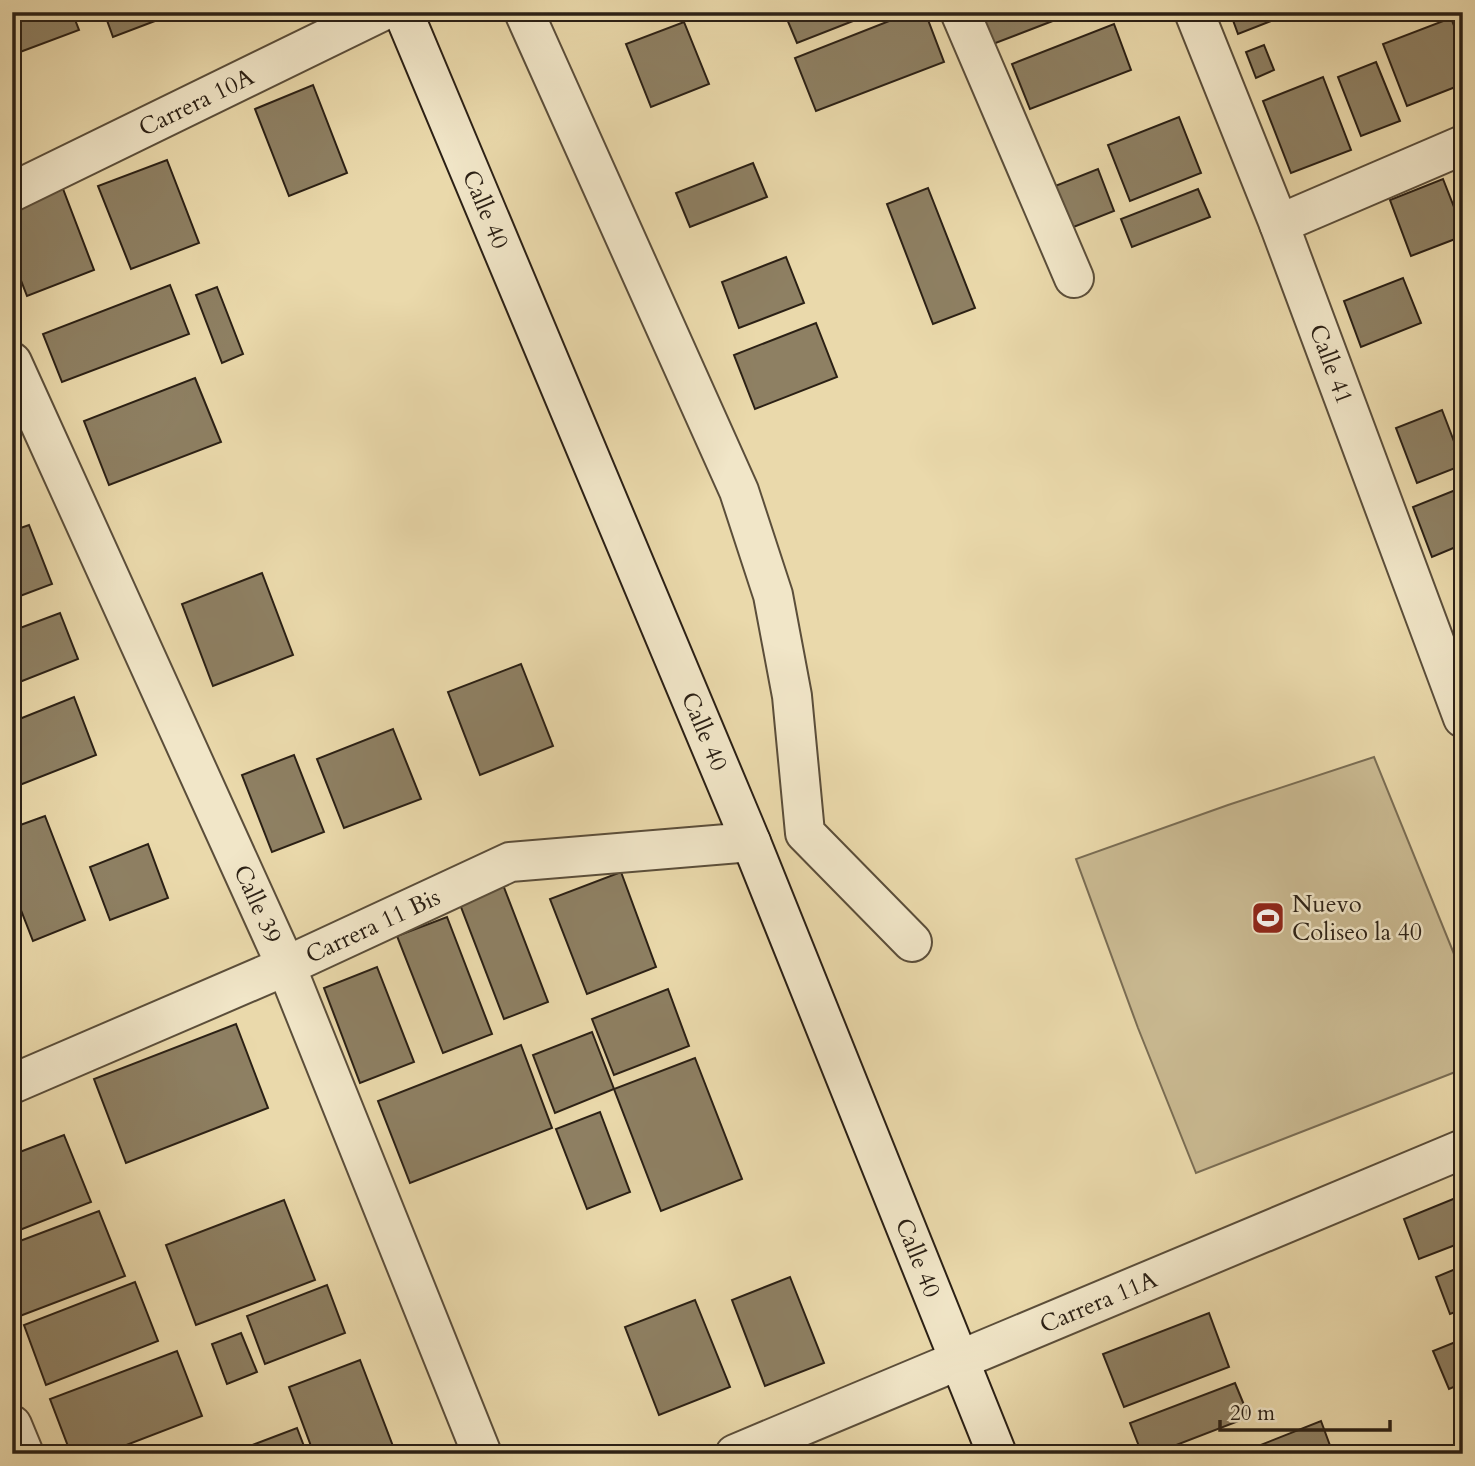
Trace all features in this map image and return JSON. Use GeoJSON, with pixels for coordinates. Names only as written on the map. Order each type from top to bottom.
{"type":"FeatureCollection","features":[{"type":"Feature","properties":{"kind":"street","name":"Carrera 10A"},"geometry":{"type":"LineString","coordinates":[[12,192],[381,12]]}},
{"type":"Feature","properties":{"kind":"street","name":"Calle 40"},"geometry":{"type":"LineString","coordinates":[[402,12],[751,842],[997,1454]]}},
{"type":"Feature","properties":{"kind":"street"},"geometry":{"type":"LineString","coordinates":[[524,12],[739,491],[773,595],[792,696],[806,834],[912,943]]}},
{"type":"Feature","properties":{"kind":"street"},"geometry":{"type":"LineString","coordinates":[[960,12],[1074,278]]}},
{"type":"Feature","properties":{"kind":"street","name":"Calle 41"},"geometry":{"type":"LineString","coordinates":[[1194,12],[1279,224],[1462,714]]}},
{"type":"Feature","properties":{"kind":"street"},"geometry":{"type":"LineString","coordinates":[[1279,224],[1463,145]]}},
{"type":"Feature","properties":{"kind":"street","name":"Calle 39"},"geometry":{"type":"LineString","coordinates":[[12,362],[286,966],[482,1454]]}},
{"type":"Feature","properties":{"kind":"street","name":"Carrera 11 Bis"},"geometry":{"type":"LineString","coordinates":[[12,1084],[286,966],[510,862],[751,842]]}},
{"type":"Feature","properties":{"kind":"street","name":"Carrera 11A"},"geometry":{"type":"LineString","coordinates":[[735,1454],[1463,1149]]}},
{"type":"Feature","properties":{"kind":"street"},"geometry":{"type":"LineString","coordinates":[[12,1425],[24,1454]]}},
{"type":"Feature","properties":{"kind":"shaded area","name":"Nuevo Coliseo la 40"},"geometry":{"type":"Polygon","coordinates":[[[1374,757],[1463,976],[1463,1069],[1196,1173],[1138,1028],[1076,859],[1374,757]]]}},
{"type":"Feature","properties":{"kind":"building"},"geometry":{"type":"Polygon","coordinates":[[[12,12],[72,12],[79,30],[12,55],[12,12]]]}},
{"type":"Feature","properties":{"kind":"building"},"geometry":{"type":"Polygon","coordinates":[[[104,12],[176,12],[176,13],[113,37],[104,12]]]}},
{"type":"Feature","properties":{"kind":"building"},"geometry":{"type":"Polygon","coordinates":[[[784,12],[876,12],[797,43],[784,12]]]}},
{"type":"Feature","properties":{"kind":"building"},"geometry":{"type":"Polygon","coordinates":[[[912,12],[925,12],[944,62],[816,111],[795,58],[912,12]]]}},
{"type":"Feature","properties":{"kind":"building"},"geometry":{"type":"Polygon","coordinates":[[[981,12],[1076,12],[993,44],[981,12]]]}},
{"type":"Feature","properties":{"kind":"building"},"geometry":{"type":"Polygon","coordinates":[[[1230,12],[1294,12],[1238,34],[1230,12]]]}},
{"type":"Feature","properties":{"kind":"building"},"geometry":{"type":"Polygon","coordinates":[[[1451,18],[1463,49],[1463,84],[1407,106],[1383,44],[1451,18]]]}},
{"type":"Feature","properties":{"kind":"building"},"geometry":{"type":"Polygon","coordinates":[[[684,22],[709,84],[651,107],[626,44],[684,22]]]}},
{"type":"Feature","properties":{"kind":"building"},"geometry":{"type":"Polygon","coordinates":[[[1114,24],[1131,70],[1030,109],[1012,64],[1114,24]]]}},
{"type":"Feature","properties":{"kind":"building"},"geometry":{"type":"Polygon","coordinates":[[[1264,45],[1274,70],[1256,78],[1246,52],[1264,45]]]}},
{"type":"Feature","properties":{"kind":"building"},"geometry":{"type":"Polygon","coordinates":[[[1376,62],[1400,121],[1361,136],[1338,77],[1376,62]]]}},
{"type":"Feature","properties":{"kind":"building"},"geometry":{"type":"Polygon","coordinates":[[[1323,77],[1351,150],[1291,173],[1263,101],[1323,77]]]}},
{"type":"Feature","properties":{"kind":"building"},"geometry":{"type":"Polygon","coordinates":[[[313,85],[347,173],[289,196],[255,109],[313,85]]]}},
{"type":"Feature","properties":{"kind":"building"},"geometry":{"type":"Polygon","coordinates":[[[1179,117],[1201,173],[1130,201],[1108,145],[1179,117]]]}},
{"type":"Feature","properties":{"kind":"building"},"geometry":{"type":"Polygon","coordinates":[[[167,160],[199,243],[131,269],[98,186],[167,160]]]}},
{"type":"Feature","properties":{"kind":"building"},"geometry":{"type":"Polygon","coordinates":[[[753,163],[767,197],[690,227],[676,193],[753,163]]]}},
{"type":"Feature","properties":{"kind":"building"},"geometry":{"type":"Polygon","coordinates":[[[1098,169],[1114,211],[1061,232],[1045,190],[1098,169]]]}},
{"type":"Feature","properties":{"kind":"building"},"geometry":{"type":"Polygon","coordinates":[[[1443,179],[1463,236],[1411,256],[1390,200],[1443,179]]]}},
{"type":"Feature","properties":{"kind":"building"},"geometry":{"type":"Polygon","coordinates":[[[60,181],[94,270],[27,296],[12,257],[12,199],[60,181]]]}},
{"type":"Feature","properties":{"kind":"building"},"geometry":{"type":"Polygon","coordinates":[[[928,188],[975,308],[933,324],[887,204],[928,188]]]}},
{"type":"Feature","properties":{"kind":"building"},"geometry":{"type":"Polygon","coordinates":[[[1198,189],[1210,217],[1132,247],[1121,219],[1198,189]]]}},
{"type":"Feature","properties":{"kind":"building"},"geometry":{"type":"Polygon","coordinates":[[[786,257],[804,303],[739,328],[722,282],[786,257]]]}},
{"type":"Feature","properties":{"kind":"building"},"geometry":{"type":"Polygon","coordinates":[[[1403,278],[1421,323],[1361,347],[1344,301],[1403,278]]]}},
{"type":"Feature","properties":{"kind":"building"},"geometry":{"type":"Polygon","coordinates":[[[170,285],[189,334],[62,382],[43,334],[170,285]]]}},
{"type":"Feature","properties":{"kind":"building"},"geometry":{"type":"Polygon","coordinates":[[[217,287],[243,354],[222,363],[196,295],[217,287]]]}},
{"type":"Feature","properties":{"kind":"building"},"geometry":{"type":"Polygon","coordinates":[[[816,323],[837,377],[755,409],[734,355],[816,323]]]}},
{"type":"Feature","properties":{"kind":"building"},"geometry":{"type":"Polygon","coordinates":[[[195,378],[221,442],[109,485],[84,421],[195,378]]]}},
{"type":"Feature","properties":{"kind":"building"},"geometry":{"type":"Polygon","coordinates":[[[1442,410],[1463,465],[1417,483],[1396,428],[1442,410]]]}},
{"type":"Feature","properties":{"kind":"building"},"geometry":{"type":"Polygon","coordinates":[[[1463,487],[1463,544],[1432,557],[1413,507],[1463,487]]]}},
{"type":"Feature","properties":{"kind":"building"},"geometry":{"type":"Polygon","coordinates":[[[29,525],[52,584],[12,599],[12,531],[29,525]]]}},
{"type":"Feature","properties":{"kind":"building"},"geometry":{"type":"Polygon","coordinates":[[[262,573],[293,655],[213,686],[182,604],[262,573]]]}},
{"type":"Feature","properties":{"kind":"building"},"geometry":{"type":"Polygon","coordinates":[[[60,613],[78,659],[12,685],[12,631],[60,613]]]}},
{"type":"Feature","properties":{"kind":"building"},"geometry":{"type":"Polygon","coordinates":[[[521,664],[553,746],[480,775],[448,692],[521,664]]]}},
{"type":"Feature","properties":{"kind":"building"},"geometry":{"type":"Polygon","coordinates":[[[74,697],[96,755],[12,788],[12,722],[74,697]]]}},
{"type":"Feature","properties":{"kind":"building"},"geometry":{"type":"Polygon","coordinates":[[[393,729],[421,799],[344,828],[317,759],[393,729]]]}},
{"type":"Feature","properties":{"kind":"building"},"geometry":{"type":"Polygon","coordinates":[[[294,755],[324,832],[272,852],[242,775],[294,755]]]}},
{"type":"Feature","properties":{"kind":"building"},"geometry":{"type":"Polygon","coordinates":[[[45,816],[85,920],[33,941],[12,887],[12,828],[45,816]]]}},
{"type":"Feature","properties":{"kind":"building"},"geometry":{"type":"Polygon","coordinates":[[[148,844],[168,898],[110,920],[90,867],[148,844]]]}},
{"type":"Feature","properties":{"kind":"building"},"geometry":{"type":"Polygon","coordinates":[[[621,872],[656,967],[587,994],[550,899],[621,872]]]}},
{"type":"Feature","properties":{"kind":"building"},"geometry":{"type":"Polygon","coordinates":[[[500,877],[548,1002],[504,1019],[456,894],[500,877]]]}},
{"type":"Feature","properties":{"kind":"building"},"geometry":{"type":"Polygon","coordinates":[[[447,917],[492,1034],[443,1053],[397,936],[447,917]]]}},
{"type":"Feature","properties":{"kind":"building"},"geometry":{"type":"Polygon","coordinates":[[[377,967],[414,1062],[360,1083],[324,988],[377,967]]]}},
{"type":"Feature","properties":{"kind":"building"},"geometry":{"type":"Polygon","coordinates":[[[668,989],[689,1046],[614,1075],[592,1019],[668,989]]]}},
{"type":"Feature","properties":{"kind":"building"},"geometry":{"type":"Polygon","coordinates":[[[236,1024],[268,1108],[126,1163],[94,1079],[236,1024]]]}},
{"type":"Feature","properties":{"kind":"building"},"geometry":{"type":"Polygon","coordinates":[[[592,1032],[614,1089],[555,1113],[533,1055],[592,1032]]]}},
{"type":"Feature","properties":{"kind":"building"},"geometry":{"type":"Polygon","coordinates":[[[521,1045],[552,1128],[410,1183],[378,1101],[521,1045]]]}},
{"type":"Feature","properties":{"kind":"building"},"geometry":{"type":"Polygon","coordinates":[[[695,1058],[742,1179],[661,1211],[614,1089],[695,1058]]]}},
{"type":"Feature","properties":{"kind":"building"},"geometry":{"type":"Polygon","coordinates":[[[600,1112],[630,1192],[587,1209],[556,1129],[600,1112]]]}},
{"type":"Feature","properties":{"kind":"building"},"geometry":{"type":"Polygon","coordinates":[[[64,1135],[91,1202],[12,1233],[12,1155],[64,1135]]]}},
{"type":"Feature","properties":{"kind":"building"},"geometry":{"type":"Polygon","coordinates":[[[1463,1195],[1463,1242],[1419,1259],[1404,1219],[1463,1195]]]}},
{"type":"Feature","properties":{"kind":"building"},"geometry":{"type":"Polygon","coordinates":[[[284,1200],[315,1280],[196,1325],[166,1245],[284,1200]]]}},
{"type":"Feature","properties":{"kind":"building"},"geometry":{"type":"Polygon","coordinates":[[[99,1211],[125,1276],[12,1319],[12,1244],[99,1211]]]}},
{"type":"Feature","properties":{"kind":"building"},"geometry":{"type":"Polygon","coordinates":[[[1463,1266],[1463,1309],[1450,1314],[1436,1277],[1463,1266]]]}},
{"type":"Feature","properties":{"kind":"building"},"geometry":{"type":"Polygon","coordinates":[[[790,1277],[824,1363],[765,1386],[732,1300],[790,1277]]]}},
{"type":"Feature","properties":{"kind":"building"},"geometry":{"type":"Polygon","coordinates":[[[135,1282],[158,1341],[46,1385],[24,1325],[135,1282]]]}},
{"type":"Feature","properties":{"kind":"building"},"geometry":{"type":"Polygon","coordinates":[[[327,1285],[345,1333],[265,1364],[247,1316],[327,1285]]]}},
{"type":"Feature","properties":{"kind":"building"},"geometry":{"type":"Polygon","coordinates":[[[695,1300],[730,1387],[659,1415],[625,1327],[695,1300]]]}},
{"type":"Feature","properties":{"kind":"building"},"geometry":{"type":"Polygon","coordinates":[[[1209,1313],[1229,1367],[1124,1407],[1103,1354],[1209,1313]]]}},
{"type":"Feature","properties":{"kind":"building"},"geometry":{"type":"Polygon","coordinates":[[[241,1333],[257,1372],[227,1384],[212,1344],[241,1333]]]}},
{"type":"Feature","properties":{"kind":"building"},"geometry":{"type":"Polygon","coordinates":[[[1463,1339],[1463,1383],[1449,1389],[1433,1351],[1463,1339]]]}},
{"type":"Feature","properties":{"kind":"building"},"geometry":{"type":"Polygon","coordinates":[[[177,1351],[202,1416],[103,1454],[71,1454],[50,1399],[177,1351]]]}},
{"type":"Feature","properties":{"kind":"building"},"geometry":{"type":"Polygon","coordinates":[[[360,1360],[396,1454],[314,1454],[289,1387],[360,1360]]]}},
{"type":"Feature","properties":{"kind":"building"},"geometry":{"type":"Polygon","coordinates":[[[1235,1383],[1249,1417],[1153,1454],[1142,1454],[1130,1423],[1235,1383]]]}},
{"type":"Feature","properties":{"kind":"building"},"geometry":{"type":"Polygon","coordinates":[[[1321,1421],[1332,1451],[1326,1454],[1238,1454],[1321,1421]]]}},
{"type":"Feature","properties":{"kind":"building"},"geometry":{"type":"Polygon","coordinates":[[[297,1428],[307,1454],[240,1454],[239,1450],[297,1428]]]}},
{"type":"Feature","properties":{"kind":"place","name":"Nuevo Coliseo la 40"},"geometry":{"type":"Point","coordinates":[1268,918]}}]}
